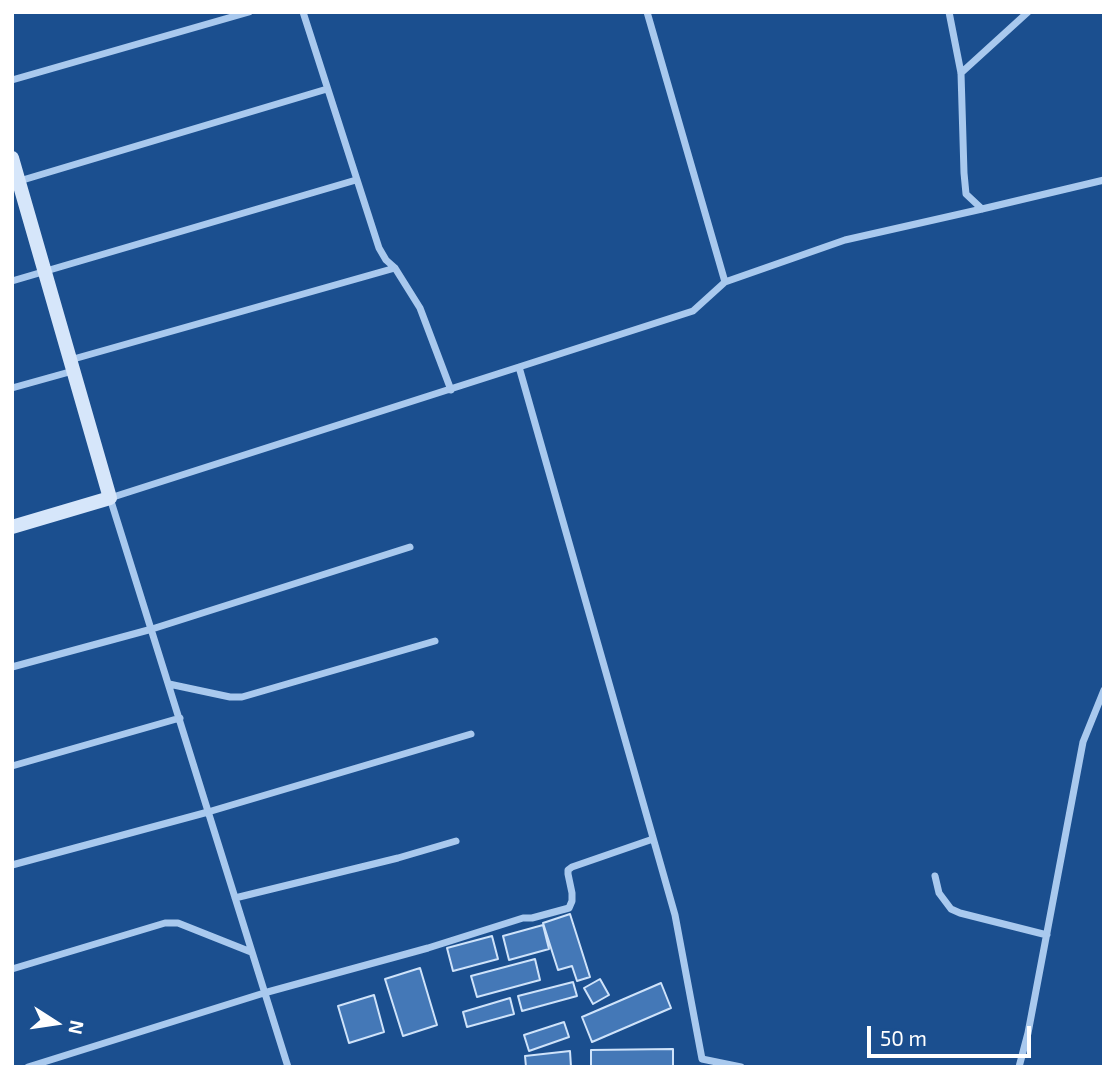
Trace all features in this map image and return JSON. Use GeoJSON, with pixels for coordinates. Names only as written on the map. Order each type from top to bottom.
{"type":"FeatureCollection","features":[{"type":"Feature","properties":{"kind":"street"},"geometry":{"type":"LineString","coordinates":[[12,80],[249,12]]}},
{"type":"Feature","properties":{"kind":"street"},"geometry":{"type":"LineString","coordinates":[[303,12],[379,248],[420,308],[451,390]]}},
{"type":"Feature","properties":{"kind":"street"},"geometry":{"type":"LineString","coordinates":[[648,12],[725,282]]}},
{"type":"Feature","properties":{"kind":"street"},"geometry":{"type":"LineString","coordinates":[[949,12],[961,73],[966,194],[982,209]]}},
{"type":"Feature","properties":{"kind":"street"},"geometry":{"type":"LineString","coordinates":[[961,73],[1028,12]]}},
{"type":"Feature","properties":{"kind":"street"},"geometry":{"type":"LineString","coordinates":[[15,182],[327,89]]}},
{"type":"Feature","properties":{"kind":"street"},"geometry":{"type":"LineString","coordinates":[[12,158],[15,182],[44,271],[110,498],[288,1067]]}},
{"type":"Feature","properties":{"kind":"street"},"geometry":{"type":"LineString","coordinates":[[12,281],[356,180]]}},
{"type":"Feature","properties":{"kind":"street"},"geometry":{"type":"LineString","coordinates":[[12,527],[451,390],[693,311],[725,282],[845,240],[1104,180]]}},
{"type":"Feature","properties":{"kind":"street"},"geometry":{"type":"LineString","coordinates":[[12,388],[71,365],[395,268]]}},
{"type":"Feature","properties":{"kind":"street"},"geometry":{"type":"LineString","coordinates":[[519,368],[675,915],[701,1063],[741,1067]]}},
{"type":"Feature","properties":{"kind":"street"},"geometry":{"type":"LineString","coordinates":[[12,667],[152,629],[410,547]]}},
{"type":"Feature","properties":{"kind":"street"},"geometry":{"type":"LineString","coordinates":[[169,684],[230,697],[242,696],[435,640]]}},
{"type":"Feature","properties":{"kind":"street"},"geometry":{"type":"LineString","coordinates":[[1019,1067],[1028,1033],[1083,742],[1104,690]]}},
{"type":"Feature","properties":{"kind":"street"},"geometry":{"type":"LineString","coordinates":[[12,766],[180,718]]}},
{"type":"Feature","properties":{"kind":"street"},"geometry":{"type":"LineString","coordinates":[[12,865],[471,734]]}},
{"type":"Feature","properties":{"kind":"street"},"geometry":{"type":"LineString","coordinates":[[28,1067],[264,993],[428,948],[523,918],[569,908],[572,893],[568,870],[653,839]]}},
{"type":"Feature","properties":{"kind":"street"},"geometry":{"type":"LineString","coordinates":[[235,898],[456,841]]}},
{"type":"Feature","properties":{"kind":"street"},"geometry":{"type":"LineString","coordinates":[[934,876],[939,893],[950,909],[1047,935]]}},
{"type":"Feature","properties":{"kind":"street"},"geometry":{"type":"LineString","coordinates":[[12,970],[165,922],[178,923],[251,952]]}},
{"type":"Feature","properties":{"kind":"building"},"geometry":{"type":"Polygon","coordinates":[[[570,914],[590,977],[577,981],[572,966],[558,970],[543,923],[570,914]]]}},
{"type":"Feature","properties":{"kind":"building"},"geometry":{"type":"Polygon","coordinates":[[[543,925],[549,949],[509,960],[503,936],[543,925]]]}},
{"type":"Feature","properties":{"kind":"building"},"geometry":{"type":"Polygon","coordinates":[[[492,936],[498,959],[453,971],[447,948],[492,936]]]}},
{"type":"Feature","properties":{"kind":"building"},"geometry":{"type":"Polygon","coordinates":[[[535,959],[540,980],[477,997],[471,976],[535,959]]]}},
{"type":"Feature","properties":{"kind":"building"},"geometry":{"type":"Polygon","coordinates":[[[420,968],[437,1025],[403,1036],[385,979],[420,968]]]}},
{"type":"Feature","properties":{"kind":"building"},"geometry":{"type":"Polygon","coordinates":[[[600,979],[609,995],[593,1004],[584,988],[600,979]]]}},
{"type":"Feature","properties":{"kind":"building"},"geometry":{"type":"Polygon","coordinates":[[[573,982],[577,996],[522,1011],[518,996],[573,982]]]}},
{"type":"Feature","properties":{"kind":"building"},"geometry":{"type":"Polygon","coordinates":[[[661,983],[671,1008],[592,1042],[582,1017],[661,983]]]}},
{"type":"Feature","properties":{"kind":"building"},"geometry":{"type":"Polygon","coordinates":[[[374,995],[384,1032],[349,1043],[338,1006],[374,995]]]}},
{"type":"Feature","properties":{"kind":"building"},"geometry":{"type":"Polygon","coordinates":[[[510,998],[514,1014],[467,1027],[463,1012],[510,998]]]}},
{"type":"Feature","properties":{"kind":"building"},"geometry":{"type":"Polygon","coordinates":[[[564,1022],[569,1037],[529,1051],[524,1035],[564,1022]]]}},
{"type":"Feature","properties":{"kind":"building"},"geometry":{"type":"Polygon","coordinates":[[[673,1049],[673,1067],[591,1067],[591,1050],[673,1049]]]}},
{"type":"Feature","properties":{"kind":"building"},"geometry":{"type":"Polygon","coordinates":[[[570,1051],[571,1067],[526,1067],[525,1056],[570,1051]]]}}]}
